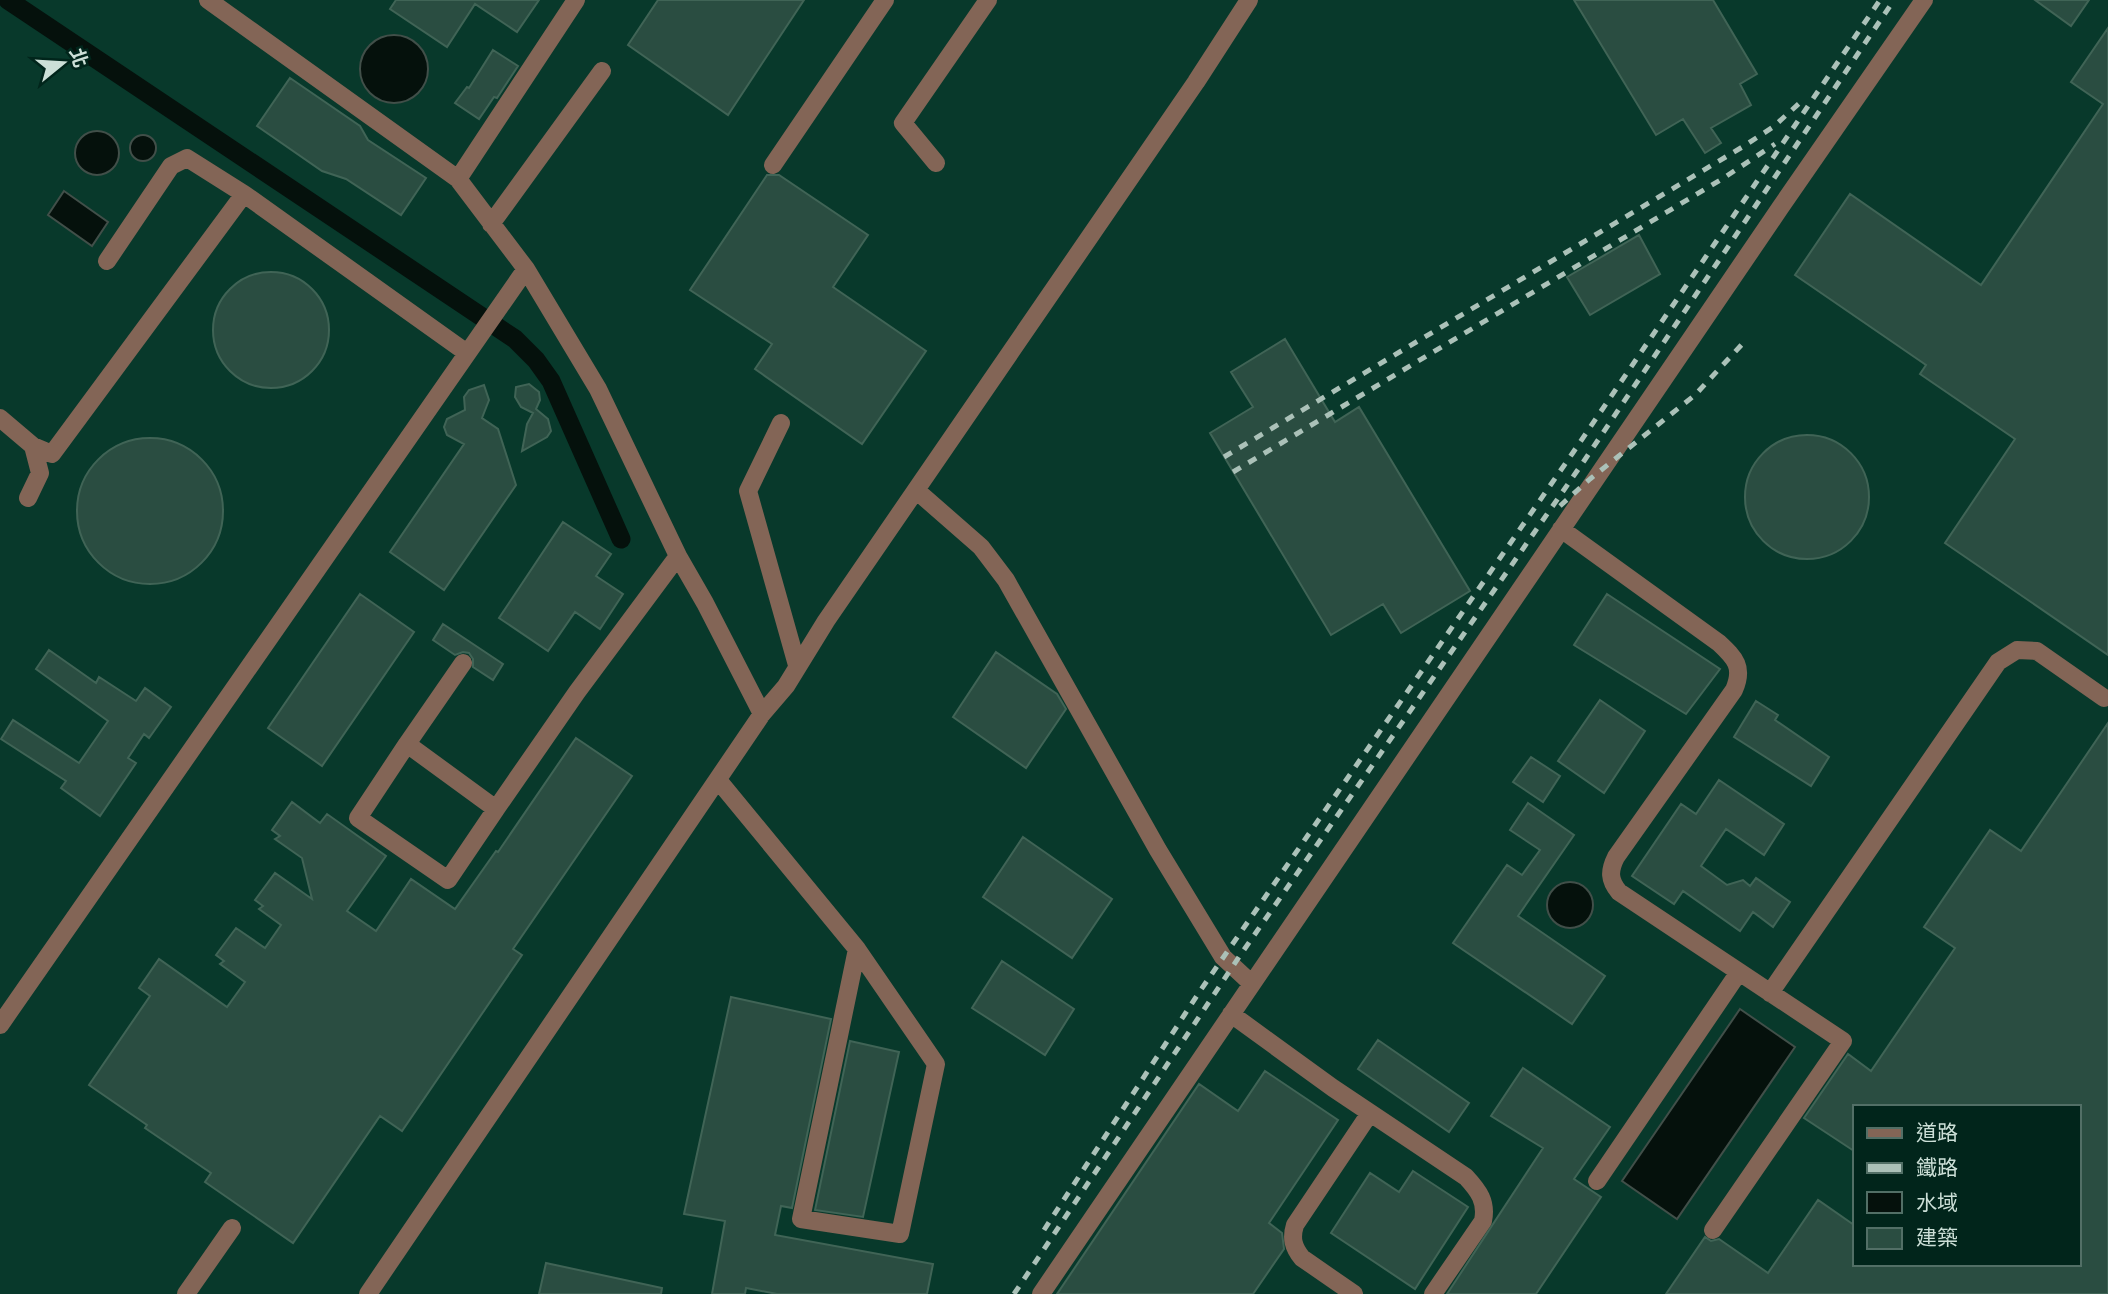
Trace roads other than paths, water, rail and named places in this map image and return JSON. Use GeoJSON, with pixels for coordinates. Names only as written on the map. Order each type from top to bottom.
{"type":"FeatureCollection","features":[{"type":"Feature","properties":{"kind":"lane"},"geometry":{"type":"LineString","coordinates":[[208,0],[458,179],[526,269],[598,389],[678,556],[762,715]]}},
{"type":"Feature","properties":{"kind":"lane"},"geometry":{"type":"LineString","coordinates":[[458,179],[576,0]]}},
{"type":"Feature","properties":{"kind":"lane"},"geometry":{"type":"LineString","coordinates":[[773,165],[885,0]]}},
{"type":"Feature","properties":{"kind":"lane"},"geometry":{"type":"LineString","coordinates":[[936,163],[903,123],[988,0]]}},
{"type":"Feature","properties":{"kind":"lane"},"geometry":{"type":"LineString","coordinates":[[368,1294],[762,715],[786,685],[1249,0]]}},
{"type":"Feature","properties":{"kind":"lane"},"geometry":{"type":"LineString","coordinates":[[1041,1294],[1924,0]]}},
{"type":"Feature","properties":{"kind":"lane"},"geometry":{"type":"LineString","coordinates":[[491,224],[602,71]]}},
{"type":"Feature","properties":{"kind":"lane"},"geometry":{"type":"LineString","coordinates":[[107,261],[171,166],[187,158],[244,194],[467,353]]}},
{"type":"Feature","properties":{"kind":"lane"},"geometry":{"type":"LineString","coordinates":[[0,418],[33,446],[52,454],[244,194]]}},
{"type":"Feature","properties":{"kind":"lane"},"geometry":{"type":"LineString","coordinates":[[0,1026],[526,269]]}},
{"type":"Feature","properties":{"kind":"lane"},"geometry":{"type":"LineString","coordinates":[[781,423],[748,491],[797,665]]}},
{"type":"Feature","properties":{"kind":"lane"},"geometry":{"type":"LineString","coordinates":[[28,498],[40,472],[33,446]]}},
{"type":"Feature","properties":{"kind":"lane"},"geometry":{"type":"LineString","coordinates":[[917,491],[981,547],[1006,580],[1158,850],[1208,933],[1223,957],[1251,983]]}},
{"type":"Feature","properties":{"kind":"lane"},"geometry":{"type":"LineString","coordinates":[[1561,530],[1719,643],[1738,665],[1740,678],[1616,857],[1610,876],[1619,892],[1843,1041],[1713,1230]]}},
{"type":"Feature","properties":{"kind":"lane"},"geometry":{"type":"LineString","coordinates":[[463,663],[358,818],[448,880],[577,692],[678,556]]}},
{"type":"Feature","properties":{"kind":"lane"},"geometry":{"type":"LineString","coordinates":[[1770,993],[1998,662],[2017,650],[2036,651],[2104,698]]}},
{"type":"Feature","properties":{"kind":"lane"},"geometry":{"type":"LineString","coordinates":[[408,744],[496,808]]}},
{"type":"Feature","properties":{"kind":"lane"},"geometry":{"type":"LineString","coordinates":[[718,780],[857,950],[936,1064],[900,1234],[801,1219],[857,950]]}},
{"type":"Feature","properties":{"kind":"lane"},"geometry":{"type":"LineString","coordinates":[[1597,1181],[1739,972]]}},
{"type":"Feature","properties":{"kind":"lane"},"geometry":{"type":"LineString","coordinates":[[1231,1014],[1370,1113],[1466,1177],[1483,1198],[1483,1221],[1433,1294]]}},
{"type":"Feature","properties":{"kind":"lane"},"geometry":{"type":"LineString","coordinates":[[1354,1294],[1302,1258],[1296,1250],[1293,1233],[1295,1225],[1370,1113]]}},
{"type":"Feature","properties":{"kind":"lane"},"geometry":{"type":"LineString","coordinates":[[186,1294],[232,1228]]}},
{"type":"Feature","properties":{"kind":"water"},"geometry":{"type":"Polygon","coordinates":[[[401,35],[422,50],[428,62],[426,82],[418,93],[401,103],[387,103],[370,93],[362,82],[360,62],[370,45],[381,37],[401,35]]]}},
{"type":"Feature","properties":{"kind":"water"},"geometry":{"type":"Polygon","coordinates":[[[97,131],[112,138],[119,153],[112,168],[97,175],[82,168],[75,153],[82,138],[97,131]]]}},
{"type":"Feature","properties":{"kind":"water"},"geometry":{"type":"Polygon","coordinates":[[[143,135],[152,139],[156,148],[152,157],[143,161],[134,157],[130,148],[134,139],[143,135]]]}},
{"type":"Feature","properties":{"kind":"water"},"geometry":{"type":"Polygon","coordinates":[[[64,191],[108,222],[92,246],[48,215],[64,191]]]}},
{"type":"Feature","properties":{"kind":"water"},"geometry":{"type":"Polygon","coordinates":[[[1570,882],[1586,889],[1593,905],[1586,921],[1570,928],[1554,921],[1547,905],[1554,889],[1570,882]]]}},
{"type":"Feature","properties":{"kind":"water"},"geometry":{"type":"Polygon","coordinates":[[[1740,1009],[1795,1047],[1677,1219],[1622,1181],[1740,1009]]]}},
{"type":"Feature","properties":{"kind":"waterway"},"geometry":{"type":"LineString","coordinates":[[8,0],[515,339],[536,360],[551,381],[621,539]]}},
{"type":"Feature","properties":{"kind":"railway"},"geometry":{"type":"LineString","coordinates":[[1044,1230],[1200,991],[1572,454],[1880,0]]}},
{"type":"Feature","properties":{"kind":"railway"},"geometry":{"type":"LineString","coordinates":[[1014,1294],[1239,957],[1584,461],[1894,0]]}},
{"type":"Feature","properties":{"kind":"railway"},"geometry":{"type":"LineString","coordinates":[[1224,457],[1744,146],[1773,127],[1803,100]]}},
{"type":"Feature","properties":{"kind":"railway"},"geometry":{"type":"LineString","coordinates":[[1233,472],[1722,179],[1775,144]]}},
{"type":"Feature","properties":{"kind":"railway"},"geometry":{"type":"LineString","coordinates":[[1560,506],[1695,395],[1746,340]]}}]}
